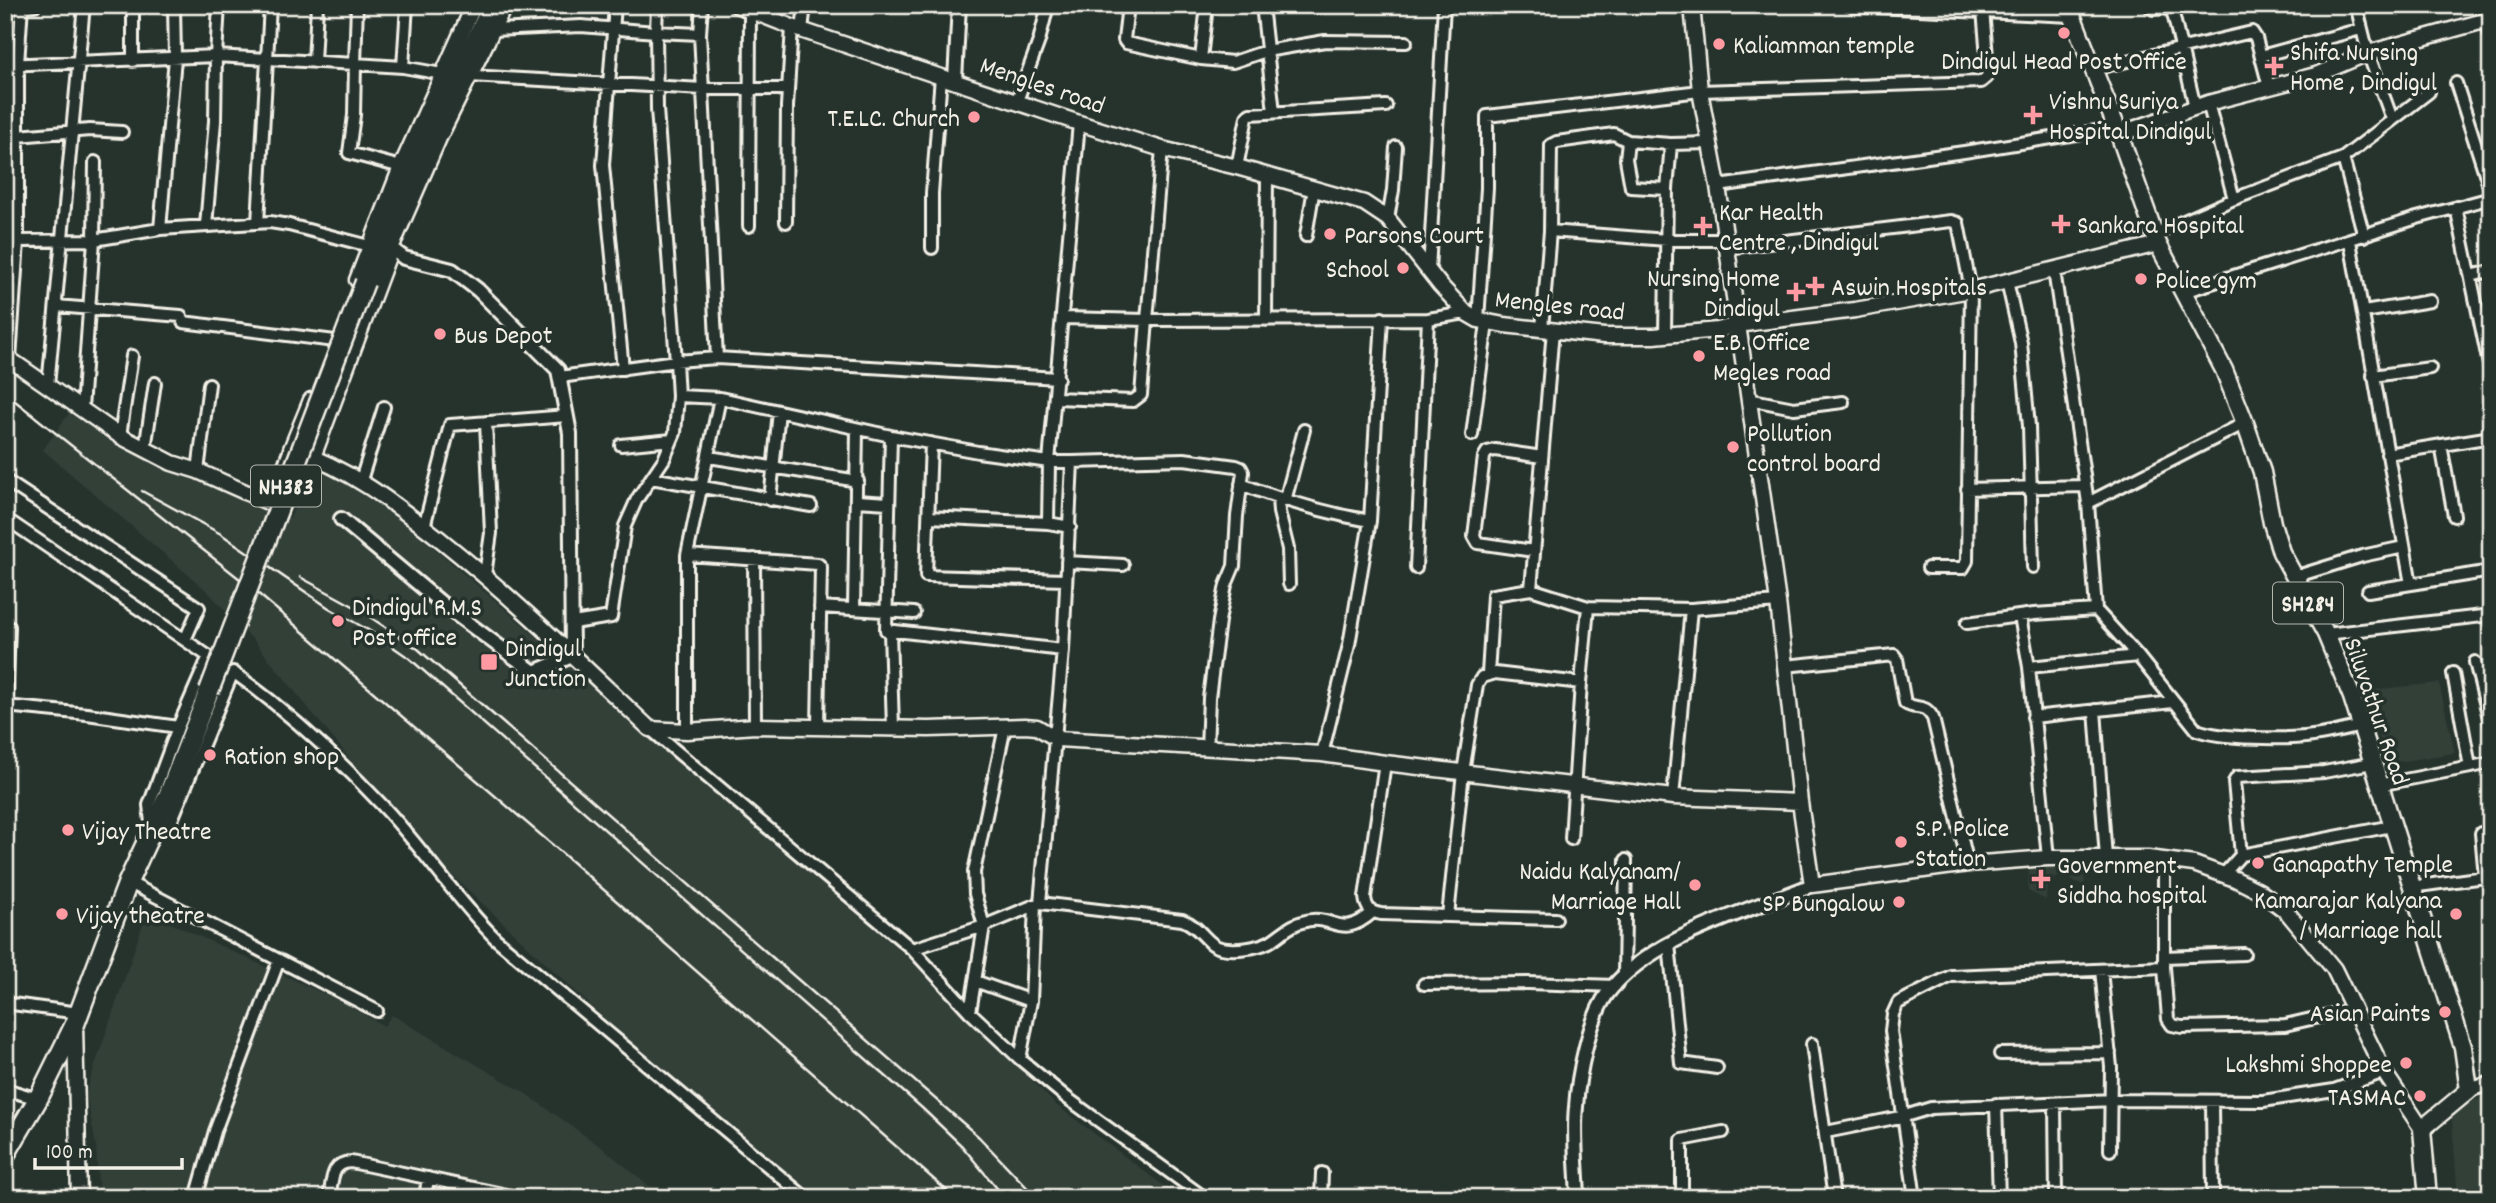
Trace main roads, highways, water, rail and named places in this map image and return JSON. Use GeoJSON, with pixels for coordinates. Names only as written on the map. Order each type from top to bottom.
{"type":"FeatureCollection","features":[{"type":"Feature","properties":{"kind":"highway","name":"NH383"},"geometry":{"type":"LineString","coordinates":[[5,1155],[38,1099],[77,1019],[128,883],[152,832],[209,691],[407,176],[492,13]]}},
{"type":"Feature","properties":{"kind":"main road"},"geometry":{"type":"LineString","coordinates":[[474,5],[401,167],[291,449],[361,480],[424,527],[485,575],[650,729],[687,731],[755,726],[1037,727],[1057,739],[1322,754],[1385,764],[1673,797],[1800,802]]}},
{"type":"Feature","properties":{"kind":"main road"},"geometry":{"type":"LineString","coordinates":[[313,457],[393,246],[439,138],[470,76],[492,13],[505,5]]}},
{"type":"Feature","properties":{"kind":"main road","name":"Mengles road"},"geometry":{"type":"LineString","coordinates":[[743,8],[1079,123],[1162,149],[1364,203],[1388,219],[1429,271],[1477,319],[1604,336],[1665,335],[1718,330],[1971,290],[2054,270],[2156,239]]}},
{"type":"Feature","properties":{"kind":"main road"},"geometry":{"type":"LineString","coordinates":[[1695,8],[1700,91],[1718,186],[1778,602],[1812,885],[1968,864],[2048,858],[2106,858],[2194,864],[2259,891],[2286,911],[2334,969],[2384,1072],[2422,1129],[2428,1198]]}},
{"type":"Feature","properties":{"kind":"main road","name":"Siluvathur Road"},"geometry":{"type":"LineString","coordinates":[[2071,10],[2156,239],[2224,370],[2245,423],[2262,472],[2281,552],[2326,634],[2352,697],[2463,1047],[2469,1090],[2422,1129]]}},
{"type":"Feature","properties":{"kind":"main road"},"geometry":{"type":"LineString","coordinates":[[2117,131],[2316,75],[2368,53],[2488,20]]}},
{"type":"Feature","properties":{"kind":"main road"},"geometry":{"type":"LineString","coordinates":[[350,298],[370,306]]}},
{"type":"Feature","properties":{"kind":"main road"},"geometry":{"type":"LineString","coordinates":[[8,358],[120,436],[172,463],[198,471],[270,503]]}},
{"type":"Feature","properties":{"kind":"main road"},"geometry":{"type":"LineString","coordinates":[[77,1019],[79,1198]]}},
{"type":"Feature","properties":{"kind":"railway"},"geometry":{"type":"LineString","coordinates":[[5,393],[255,591],[555,847],[955,1198]]}},
{"type":"Feature","properties":{"kind":"railway"},"geometry":{"type":"LineString","coordinates":[[142,491],[221,534],[329,608],[370,631],[409,658],[922,1108],[962,1146],[1005,1198]]}},
{"type":"Feature","properties":{"kind":"railway"},"geometry":{"type":"LineString","coordinates":[[300,577],[355,607],[418,649],[979,1137],[1037,1198]]}},
{"type":"Feature","properties":{"kind":"place","name":"Dindigul Head Post Office"},"geometry":{"type":"Point","coordinates":[2064,33]}},
{"type":"Feature","properties":{"kind":"place","name":"Kaliamman temple"},"geometry":{"type":"Point","coordinates":[1719,44]}},
{"type":"Feature","properties":{"kind":"place","name":"Shifa Nursing Home , Dindigul"},"geometry":{"type":"Point","coordinates":[2274,66]}},
{"type":"Feature","properties":{"kind":"place","name":"Vishnu Suriya Hospital Dindigul"},"geometry":{"type":"Point","coordinates":[2033,115]}},
{"type":"Feature","properties":{"kind":"place","name":"T.E.LC. Church"},"geometry":{"type":"Point","coordinates":[974,117]}},
{"type":"Feature","properties":{"kind":"place","name":"Sankara Hospital"},"geometry":{"type":"Point","coordinates":[2061,224]}},
{"type":"Feature","properties":{"kind":"place","name":"Kar Health Centre , Dindigul"},"geometry":{"type":"Point","coordinates":[1703,226]}},
{"type":"Feature","properties":{"kind":"place","name":"Parsons Court"},"geometry":{"type":"Point","coordinates":[1330,234]}},
{"type":"Feature","properties":{"kind":"place","name":"School"},"geometry":{"type":"Point","coordinates":[1403,268]}},
{"type":"Feature","properties":{"kind":"place","name":"Police gym"},"geometry":{"type":"Point","coordinates":[2141,279]}},
{"type":"Feature","properties":{"kind":"place","name":"Aswin Hospitals"},"geometry":{"type":"Point","coordinates":[1815,286]}},
{"type":"Feature","properties":{"kind":"place","name":"Nursing Home Dindigul"},"geometry":{"type":"Point","coordinates":[1796,292]}},
{"type":"Feature","properties":{"kind":"place","name":"Bus Depot"},"geometry":{"type":"Point","coordinates":[440,334]}},
{"type":"Feature","properties":{"kind":"place","name":"E.B. Office Megles road"},"geometry":{"type":"Point","coordinates":[1699,356]}},
{"type":"Feature","properties":{"kind":"place","name":"Pollution control board"},"geometry":{"type":"Point","coordinates":[1733,447]}},
{"type":"Feature","properties":{"kind":"place","name":"Dindigul R.M.S Post office"},"geometry":{"type":"Point","coordinates":[338,621]}},
{"type":"Feature","properties":{"kind":"place","name":"Dindigul Junction"},"geometry":{"type":"Point","coordinates":[489,662]}},
{"type":"Feature","properties":{"kind":"place","name":"Ration shop"},"geometry":{"type":"Point","coordinates":[210,755]}},
{"type":"Feature","properties":{"kind":"place","name":"Vijay Theatre"},"geometry":{"type":"Point","coordinates":[68,830]}},
{"type":"Feature","properties":{"kind":"place","name":"S.P. Police Station"},"geometry":{"type":"Point","coordinates":[1901,842]}},
{"type":"Feature","properties":{"kind":"place","name":"Ganapathy Temple"},"geometry":{"type":"Point","coordinates":[2258,863]}},
{"type":"Feature","properties":{"kind":"place","name":"Government Siddha hospital"},"geometry":{"type":"Point","coordinates":[2041,879]}},
{"type":"Feature","properties":{"kind":"place","name":"Naidu Kalyanam/ Marriage Hall"},"geometry":{"type":"Point","coordinates":[1695,885]}},
{"type":"Feature","properties":{"kind":"place","name":"SP Bungalow"},"geometry":{"type":"Point","coordinates":[1899,902]}},
{"type":"Feature","properties":{"kind":"place","name":"Vijay theatre"},"geometry":{"type":"Point","coordinates":[62,914]}},
{"type":"Feature","properties":{"kind":"place","name":"Kamarajar Kalyana / Marriage hall"},"geometry":{"type":"Point","coordinates":[2456,914]}},
{"type":"Feature","properties":{"kind":"place","name":"Asian Paints"},"geometry":{"type":"Point","coordinates":[2445,1012]}},
{"type":"Feature","properties":{"kind":"place","name":"Lakshmi Shoppee"},"geometry":{"type":"Point","coordinates":[2406,1063]}},
{"type":"Feature","properties":{"kind":"place","name":"TASMAC"},"geometry":{"type":"Point","coordinates":[2420,1096]}}]}
